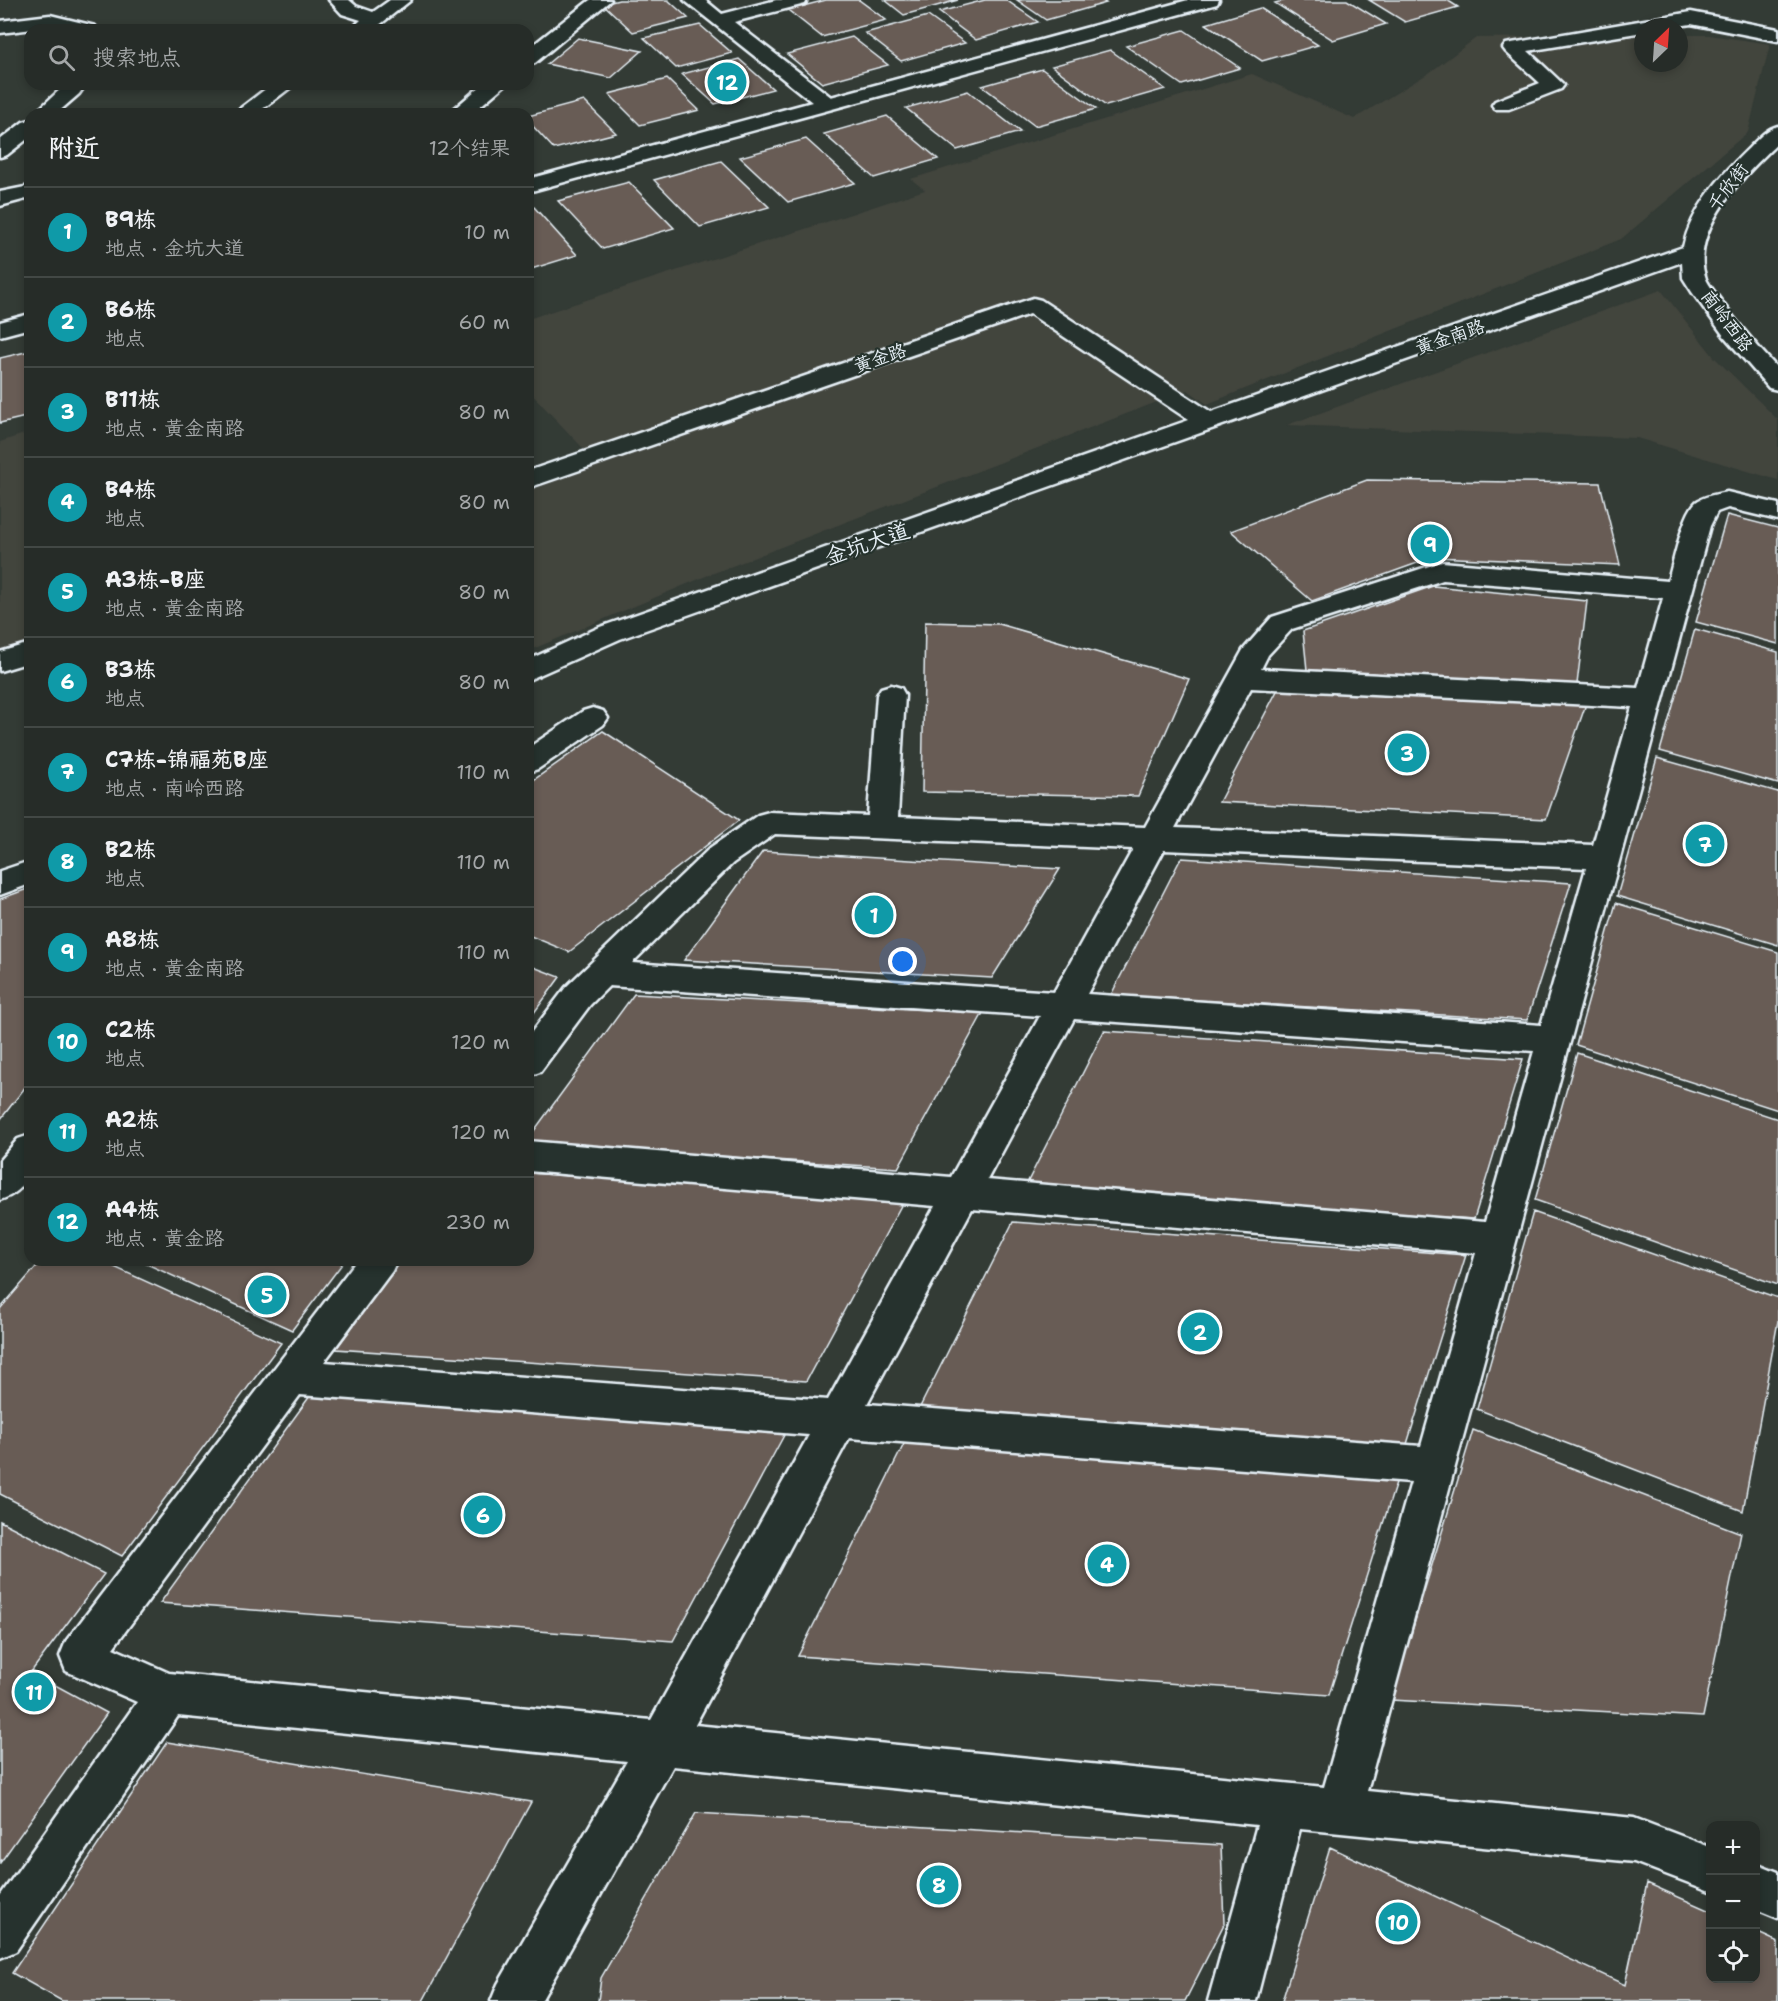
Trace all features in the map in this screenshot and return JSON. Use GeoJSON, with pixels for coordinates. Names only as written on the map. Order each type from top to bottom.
{"type":"FeatureCollection","features":[{"type":"Feature","properties":{"kind":"street"},"geometry":{"type":"LineString","coordinates":[[338,0],[368,24],[402,0]]}},
{"type":"Feature","properties":{"kind":"street"},"geometry":{"type":"LineString","coordinates":[[534,54],[602,0]]}},
{"type":"Feature","properties":{"kind":"street"},"geometry":{"type":"LineString","coordinates":[[693,0],[827,104]]}},
{"type":"Feature","properties":{"kind":"street"},"geometry":{"type":"LineString","coordinates":[[720,20],[798,0]]}},
{"type":"Feature","properties":{"kind":"street"},"geometry":{"type":"LineString","coordinates":[[534,184],[1210,0]]}},
{"type":"Feature","properties":{"kind":"street"},"geometry":{"type":"LineString","coordinates":[[1502,105],[1554,85],[1513,48],[1691,18],[1778,35]]}},
{"type":"Feature","properties":{"kind":"street"},"geometry":{"type":"LineString","coordinates":[[25,24],[50,21],[63,24]]}},
{"type":"Feature","properties":{"kind":"street"},"geometry":{"type":"LineString","coordinates":[[0,27],[24,24]]}},
{"type":"Feature","properties":{"kind":"street"},"geometry":{"type":"LineString","coordinates":[[51,108],[72,90]]}},
{"type":"Feature","properties":{"kind":"street"},"geometry":{"type":"LineString","coordinates":[[251,108],[277,90]]}},
{"type":"Feature","properties":{"kind":"street"},"geometry":{"type":"LineString","coordinates":[[466,108],[488,90]]}},
{"type":"Feature","properties":{"kind":"street"},"geometry":{"type":"LineString","coordinates":[[0,151],[24,131]]}},
{"type":"Feature","properties":{"kind":"street","name":"千欣街"},"geometry":{"type":"LineString","coordinates":[[1692,251],[1699,226],[1738,169],[1778,132]]}},
{"type":"Feature","properties":{"kind":"street"},"geometry":{"type":"LineString","coordinates":[[0,199],[24,193]]}},
{"type":"Feature","properties":{"kind":"street","name":"南岭西路"},"geometry":{"type":"LineString","coordinates":[[1692,251],[1694,278],[1734,335],[1778,383]]}},
{"type":"Feature","properties":{"kind":"street","name":"黄金南路"},"geometry":{"type":"LineString","coordinates":[[1209,422],[1692,251]]}},
{"type":"Feature","properties":{"kind":"street","name":"黄金路"},"geometry":{"type":"LineString","coordinates":[[534,478],[1032,305],[1209,422]]}},
{"type":"Feature","properties":{"kind":"street"},"geometry":{"type":"LineString","coordinates":[[0,329],[24,323]]}},
{"type":"Feature","properties":{"kind":"street","name":"金坑大道"},"geometry":{"type":"LineString","coordinates":[[534,667],[610,633],[1209,422]]}},
{"type":"Feature","properties":{"kind":"street"},"geometry":{"type":"LineString","coordinates":[[1339,1811],[1697,525],[1706,507],[1727,500],[1778,512]]}},
{"type":"Feature","properties":{"kind":"street"},"geometry":{"type":"LineString","coordinates":[[515,2001],[662,1743],[1257,650],[1282,623],[1442,571],[1679,591]]}},
{"type":"Feature","properties":{"kind":"street"},"geometry":{"type":"LineString","coordinates":[[0,662],[24,654]]}},
{"type":"Feature","properties":{"kind":"street"},"geometry":{"type":"LineString","coordinates":[[1242,678],[1648,698]]}},
{"type":"Feature","properties":{"kind":"street"},"geometry":{"type":"LineString","coordinates":[[882,827],[891,695]]}},
{"type":"Feature","properties":{"kind":"street"},"geometry":{"type":"LineString","coordinates":[[534,758],[593,718]]}},
{"type":"Feature","properties":{"kind":"street"},"geometry":{"type":"LineString","coordinates":[[534,1054],[578,996],[601,973],[722,855],[769,823],[1604,857]]}},
{"type":"Feature","properties":{"kind":"street"},"geometry":{"type":"LineString","coordinates":[[0,883],[24,874]]}},
{"type":"Feature","properties":{"kind":"street"},"geometry":{"type":"LineString","coordinates":[[601,973],[1554,1039]]}},
{"type":"Feature","properties":{"kind":"street"},"geometry":{"type":"LineString","coordinates":[[0,1185],[24,1156]]}},
{"type":"Feature","properties":{"kind":"street"},"geometry":{"type":"LineString","coordinates":[[534,1157],[1498,1239]]}},
{"type":"Feature","properties":{"kind":"street"},"geometry":{"type":"LineString","coordinates":[[375,1266],[81,1656],[168,1694],[1634,1840],[1706,1867]]}},
{"type":"Feature","properties":{"kind":"street"},"geometry":{"type":"LineString","coordinates":[[291,1377],[1435,1465]]}},
{"type":"Feature","properties":{"kind":"street"},"geometry":{"type":"LineString","coordinates":[[0,1935],[168,1694]]}},
{"type":"Feature","properties":{"kind":"street"},"geometry":{"type":"LineString","coordinates":[[1232,2001],[1284,1805]]}},
{"type":"Feature","properties":{"kind":"street"},"geometry":{"type":"LineString","coordinates":[[1760,1888],[1778,1895]]}},
{"type":"Feature","properties":{"kind":"shaded area"},"geometry":{"type":"Polygon","coordinates":[[[1688,35],[1709,35],[1770,44],[1748,132],[1621,239],[1207,404],[1188,390],[706,576],[534,648],[534,489],[599,465],[534,396],[534,317],[925,190],[911,179],[1252,74],[1354,119],[1429,73],[1476,38],[1634,36],[1634,72],[1688,72],[1688,35]]]}},
{"type":"Feature","properties":{"kind":"shaded area"},"geometry":{"type":"Polygon","coordinates":[[[1661,290],[1714,357],[1778,420],[1778,480],[1637,438],[1287,425],[1661,290]]]}},
{"type":"Feature","properties":{"kind":"shaded area"},"geometry":{"type":"Polygon","coordinates":[[[24,434],[24,663],[0,671],[0,442],[24,434]]]}},
{"type":"Feature","properties":{"kind":"building"},"geometry":{"type":"Polygon","coordinates":[[[619,0],[668,0],[688,18],[633,32],[603,4],[619,0]]]}},
{"type":"Feature","properties":{"kind":"building"},"geometry":{"type":"Polygon","coordinates":[[[826,0],[859,0],[886,20],[822,37],[788,10],[826,0]]]}},
{"type":"Feature","properties":{"kind":"building"},"geometry":{"type":"Polygon","coordinates":[[[885,0],[958,0],[904,15],[885,0]]]}},
{"type":"Feature","properties":{"kind":"building"},"geometry":{"type":"Polygon","coordinates":[[[985,0],[1006,0],[1038,22],[976,40],[939,12],[985,0]]]}},
{"type":"Feature","properties":{"kind":"building"},"geometry":{"type":"Polygon","coordinates":[[[1017,0],[1101,0],[1106,3],[1046,20],[1017,0]]]}},
{"type":"Feature","properties":{"kind":"building"},"geometry":{"type":"Polygon","coordinates":[[[1286,0],[1347,0],[1386,24],[1333,40],[1275,3],[1286,0]]]}},
{"type":"Feature","properties":{"kind":"building"},"geometry":{"type":"Polygon","coordinates":[[[1369,0],[1447,0],[1458,7],[1405,22],[1369,0]]]}},
{"type":"Feature","properties":{"kind":"building"},"geometry":{"type":"Polygon","coordinates":[[[1260,8],[1318,45],[1262,61],[1206,24],[1260,8]]]}},
{"type":"Feature","properties":{"kind":"building"},"geometry":{"type":"Polygon","coordinates":[[[928,16],[965,43],[901,61],[865,33],[928,16]]]}},
{"type":"Feature","properties":{"kind":"building"},"geometry":{"type":"Polygon","coordinates":[[[700,25],[732,53],[676,68],[644,38],[700,25]]]}},
{"type":"Feature","properties":{"kind":"building"},"geometry":{"type":"Polygon","coordinates":[[[1184,30],[1240,68],[1182,85],[1126,46],[1184,30]]]}},
{"type":"Feature","properties":{"kind":"building"},"geometry":{"type":"Polygon","coordinates":[[[852,37],[888,65],[822,83],[787,54],[852,37]]]}},
{"type":"Feature","properties":{"kind":"building"},"geometry":{"type":"Polygon","coordinates":[[[578,38],[642,51],[611,78],[547,64],[578,38]]]}},
{"type":"Feature","properties":{"kind":"building"},"geometry":{"type":"Polygon","coordinates":[[[1110,50],[1165,89],[1106,106],[1052,66],[1110,50]]]}},
{"type":"Feature","properties":{"kind":"building"},"geometry":{"type":"Polygon","coordinates":[[[739,59],[773,89],[715,104],[682,74],[739,59]]]}},
{"type":"Feature","properties":{"kind":"building"},"geometry":{"type":"Polygon","coordinates":[[[1042,69],[1096,109],[1035,126],[982,86],[1042,69]]]}},
{"type":"Feature","properties":{"kind":"building"},"geometry":{"type":"Polygon","coordinates":[[[667,79],[699,110],[640,125],[609,94],[667,79]]]}},
{"type":"Feature","properties":{"kind":"building"},"geometry":{"type":"Polygon","coordinates":[[[968,91],[1020,132],[957,150],[906,108],[968,91]]]}},
{"type":"Feature","properties":{"kind":"building"},"geometry":{"type":"Polygon","coordinates":[[[584,101],[616,133],[554,149],[534,127],[534,114],[584,101]]]}},
{"type":"Feature","properties":{"kind":"building"},"geometry":{"type":"Polygon","coordinates":[[[887,116],[938,159],[874,178],[824,134],[887,116]]]}},
{"type":"Feature","properties":{"kind":"building"},"geometry":{"type":"Polygon","coordinates":[[[806,139],[855,183],[788,202],[740,157],[806,139]]]}},
{"type":"Feature","properties":{"kind":"building"},"geometry":{"type":"Polygon","coordinates":[[[721,161],[769,207],[700,227],[654,180],[721,161]]]}},
{"type":"Feature","properties":{"kind":"building"},"geometry":{"type":"Polygon","coordinates":[[[629,182],[674,228],[603,249],[558,201],[629,182]]]}},
{"type":"Feature","properties":{"kind":"building"},"geometry":{"type":"Polygon","coordinates":[[[534,207],[577,255],[534,268],[534,207]]]}},
{"type":"Feature","properties":{"kind":"building"},"geometry":{"type":"Polygon","coordinates":[[[24,352],[24,417],[0,423],[0,358],[24,352]]]}},
{"type":"Feature","properties":{"kind":"building"},"geometry":{"type":"Polygon","coordinates":[[[1367,480],[1600,483],[1620,565],[1434,557],[1312,601],[1231,531],[1367,480]]]}},
{"type":"Feature","properties":{"kind":"building"},"geometry":{"type":"Polygon","coordinates":[[[1727,515],[1778,528],[1778,644],[1696,622],[1727,515]]]}},
{"type":"Feature","properties":{"kind":"building"},"geometry":{"type":"Polygon","coordinates":[[[1433,586],[1587,601],[1577,684],[1307,670],[1303,631],[1433,586]]]}},
{"type":"Feature","properties":{"kind":"building"},"geometry":{"type":"Polygon","coordinates":[[[925,622],[999,624],[1189,679],[1138,796],[922,792],[925,622]]]}},
{"type":"Feature","properties":{"kind":"building"},"geometry":{"type":"Polygon","coordinates":[[[1695,629],[1778,652],[1778,784],[1660,751],[1695,629]]]}},
{"type":"Feature","properties":{"kind":"building"},"geometry":{"type":"Polygon","coordinates":[[[1278,689],[1586,704],[1546,819],[1219,802],[1278,689]]]}},
{"type":"Feature","properties":{"kind":"building"},"geometry":{"type":"Polygon","coordinates":[[[603,731],[739,820],[569,952],[534,937],[534,780],[603,731]]]}},
{"type":"Feature","properties":{"kind":"building"},"geometry":{"type":"Polygon","coordinates":[[[1657,758],[1778,792],[1778,945],[1617,896],[1657,758]]]}},
{"type":"Feature","properties":{"kind":"building"},"geometry":{"type":"Polygon","coordinates":[[[763,851],[1060,869],[992,978],[684,960],[763,851]]]}},
{"type":"Feature","properties":{"kind":"building"},"geometry":{"type":"Polygon","coordinates":[[[1181,858],[1571,883],[1527,1020],[1111,995],[1181,858]]]}},
{"type":"Feature","properties":{"kind":"building"},"geometry":{"type":"Polygon","coordinates":[[[24,890],[24,1089],[0,1120],[0,899],[24,890]]]}},
{"type":"Feature","properties":{"kind":"building"},"geometry":{"type":"Polygon","coordinates":[[[1616,903],[1778,952],[1778,1110],[1576,1045],[1616,903]]]}},
{"type":"Feature","properties":{"kind":"building"},"geometry":{"type":"Polygon","coordinates":[[[534,967],[560,977],[534,1013],[534,967]]]}},
{"type":"Feature","properties":{"kind":"building"},"geometry":{"type":"Polygon","coordinates":[[[634,994],[983,1013],[898,1168],[534,1144],[534,1131],[634,994]]]}},
{"type":"Feature","properties":{"kind":"building"},"geometry":{"type":"Polygon","coordinates":[[[1104,1031],[1523,1059],[1474,1219],[1023,1191],[1104,1031]]]}},
{"type":"Feature","properties":{"kind":"building"},"geometry":{"type":"Polygon","coordinates":[[[1577,1053],[1778,1119],[1778,1285],[1535,1200],[1577,1053]]]}},
{"type":"Feature","properties":{"kind":"building"},"geometry":{"type":"Polygon","coordinates":[[[534,1173],[904,1200],[806,1381],[336,1349],[397,1266],[534,1266],[534,1173]]]}},
{"type":"Feature","properties":{"kind":"building"},"geometry":{"type":"Polygon","coordinates":[[[1533,1212],[1778,1298],[1778,1321],[1743,1511],[1477,1409],[1533,1212]]]}},
{"type":"Feature","properties":{"kind":"building"},"geometry":{"type":"Polygon","coordinates":[[[1013,1222],[1466,1255],[1407,1444],[919,1409],[1013,1222]]]}},
{"type":"Feature","properties":{"kind":"building"},"geometry":{"type":"Polygon","coordinates":[[[37,1266],[112,1266],[281,1343],[122,1556],[0,1494],[0,1309],[37,1266]]]}},
{"type":"Feature","properties":{"kind":"building"},"geometry":{"type":"Polygon","coordinates":[[[151,1266],[340,1266],[292,1330],[151,1266]]]}},
{"type":"Feature","properties":{"kind":"building"},"geometry":{"type":"Polygon","coordinates":[[[315,1389],[789,1426],[673,1641],[160,1603],[315,1389]]]}},
{"type":"Feature","properties":{"kind":"building"},"geometry":{"type":"Polygon","coordinates":[[[1473,1430],[1741,1533],[1703,1717],[1391,1700],[1473,1430]]]}},
{"type":"Feature","properties":{"kind":"building"},"geometry":{"type":"Polygon","coordinates":[[[909,1434],[1399,1473],[1329,1695],[798,1656],[909,1434]]]}},
{"type":"Feature","properties":{"kind":"building"},"geometry":{"type":"Polygon","coordinates":[[[0,1521],[104,1574],[31,1672],[107,1713],[0,1863],[0,1521]]]}},
{"type":"Feature","properties":{"kind":"building"},"geometry":{"type":"Polygon","coordinates":[[[167,1742],[531,1802],[423,2001],[62,2001],[12,1973],[167,1742]]]}},
{"type":"Feature","properties":{"kind":"building"},"geometry":{"type":"Polygon","coordinates":[[[696,1813],[1221,1845],[1224,1924],[1185,2001],[598,2001],[601,1978],[696,1813]]]}},
{"type":"Feature","properties":{"kind":"building"},"geometry":{"type":"Polygon","coordinates":[[[1330,1847],[1625,1985],[1647,1883],[1706,1909],[1706,1983],[1760,1983],[1760,1934],[1778,1942],[1778,2001],[1282,2001],[1330,1847]]]}},
{"type":"Feature","properties":{"kind":"place","name":"A4栋"},"geometry":{"type":"Point","coordinates":[727,82]}},
{"type":"Feature","properties":{"kind":"place","name":"A8栋"},"geometry":{"type":"Point","coordinates":[1430,544]}},
{"type":"Feature","properties":{"kind":"place","name":"B11栋"},"geometry":{"type":"Point","coordinates":[1407,753]}},
{"type":"Feature","properties":{"kind":"place","name":"C7栋-锦福苑B座"},"geometry":{"type":"Point","coordinates":[1705,844]}},
{"type":"Feature","properties":{"kind":"place","name":"B9栋"},"geometry":{"type":"Point","coordinates":[874,915]}},
{"type":"Feature","properties":{"kind":"place","name":"A3栋-B座"},"geometry":{"type":"Point","coordinates":[267,1295]}},
{"type":"Feature","properties":{"kind":"place","name":"B6栋"},"geometry":{"type":"Point","coordinates":[1200,1332]}},
{"type":"Feature","properties":{"kind":"place","name":"B3栋"},"geometry":{"type":"Point","coordinates":[483,1515]}},
{"type":"Feature","properties":{"kind":"place","name":"B4栋"},"geometry":{"type":"Point","coordinates":[1107,1564]}},
{"type":"Feature","properties":{"kind":"place","name":"A2栋"},"geometry":{"type":"Point","coordinates":[34,1692]}},
{"type":"Feature","properties":{"kind":"place","name":"B2栋"},"geometry":{"type":"Point","coordinates":[939,1885]}},
{"type":"Feature","properties":{"kind":"place","name":"C2栋"},"geometry":{"type":"Point","coordinates":[1398,1922]}}]}
